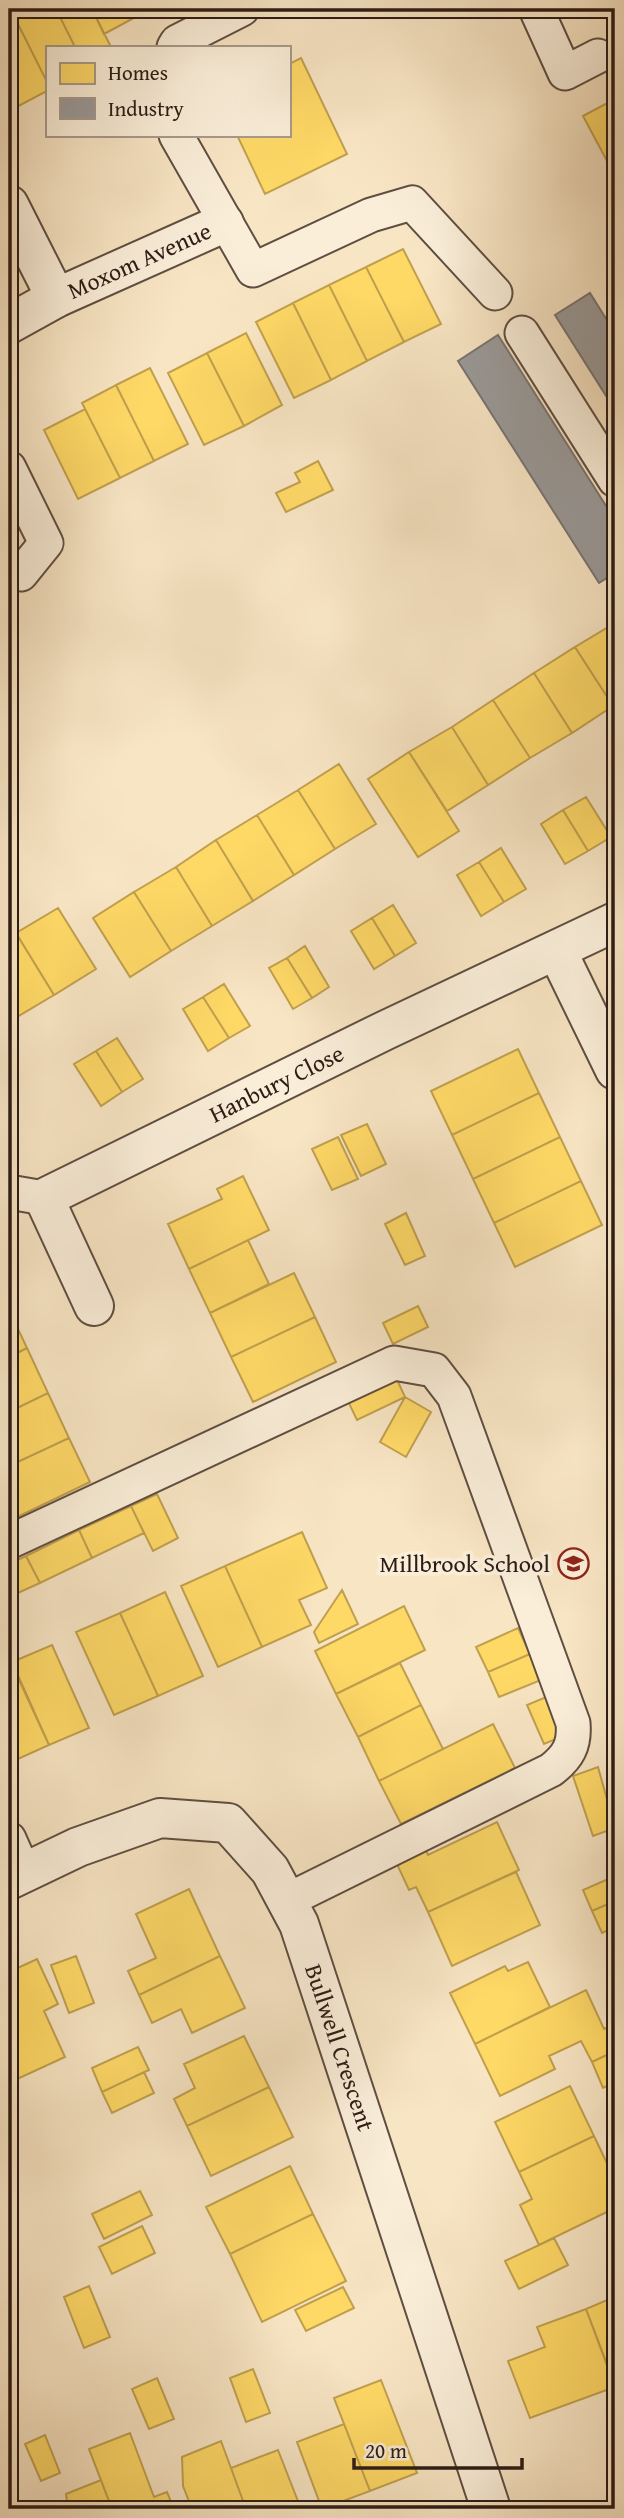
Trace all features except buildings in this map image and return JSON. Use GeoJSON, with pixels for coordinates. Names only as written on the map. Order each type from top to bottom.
{"type":"FeatureCollection","features":[{"type":"Feature","properties":{"kind":"street","name":"Moxom Avenue"},"geometry":{"type":"LineString","coordinates":[[9,205],[56,298]]}},
{"type":"Feature","properties":{"kind":"street","name":"Moxom Avenue"},"geometry":{"type":"LineString","coordinates":[[9,324],[56,298],[224,223]]}},
{"type":"Feature","properties":{"kind":"street","name":"Hanbury Close"},"geometry":{"type":"LineString","coordinates":[[94,1306],[27,1195],[615,922]]}},
{"type":"Feature","properties":{"kind":"street"},"geometry":{"type":"LineString","coordinates":[[557,951],[615,1070]]}},
{"type":"Feature","properties":{"kind":"street","name":"Bullwell Crescent"},"geometry":{"type":"LineString","coordinates":[[14,1864],[78,1847],[160,1818],[228,1823],[270,1870],[299,1924],[491,2509]]}},
{"type":"Feature","properties":{"kind":"lane"},"geometry":{"type":"LineString","coordinates":[[175,46],[177,42],[242,9]]}},
{"type":"Feature","properties":{"kind":"lane"},"geometry":{"type":"LineString","coordinates":[[536,9],[565,73],[598,56]]}},
{"type":"Feature","properties":{"kind":"lane"},"geometry":{"type":"LineString","coordinates":[[177,136],[253,270],[371,215],[412,203],[495,293]]}},
{"type":"Feature","properties":{"kind":"lane"},"geometry":{"type":"LineString","coordinates":[[522,333],[615,480]]}},
{"type":"Feature","properties":{"kind":"lane"},"geometry":{"type":"LineString","coordinates":[[9,468],[46,543],[20,574]]}},
{"type":"Feature","properties":{"kind":"lane"},"geometry":{"type":"LineString","coordinates":[[9,1542],[394,1363],[434,1370],[454,1396],[573,1723],[571,1748],[564,1760],[551,1770],[286,1901]]}},
{"type":"Feature","properties":{"kind":"place","name":"Millbrook School"},"geometry":{"type":"Point","coordinates":[573,1564]}}]}
